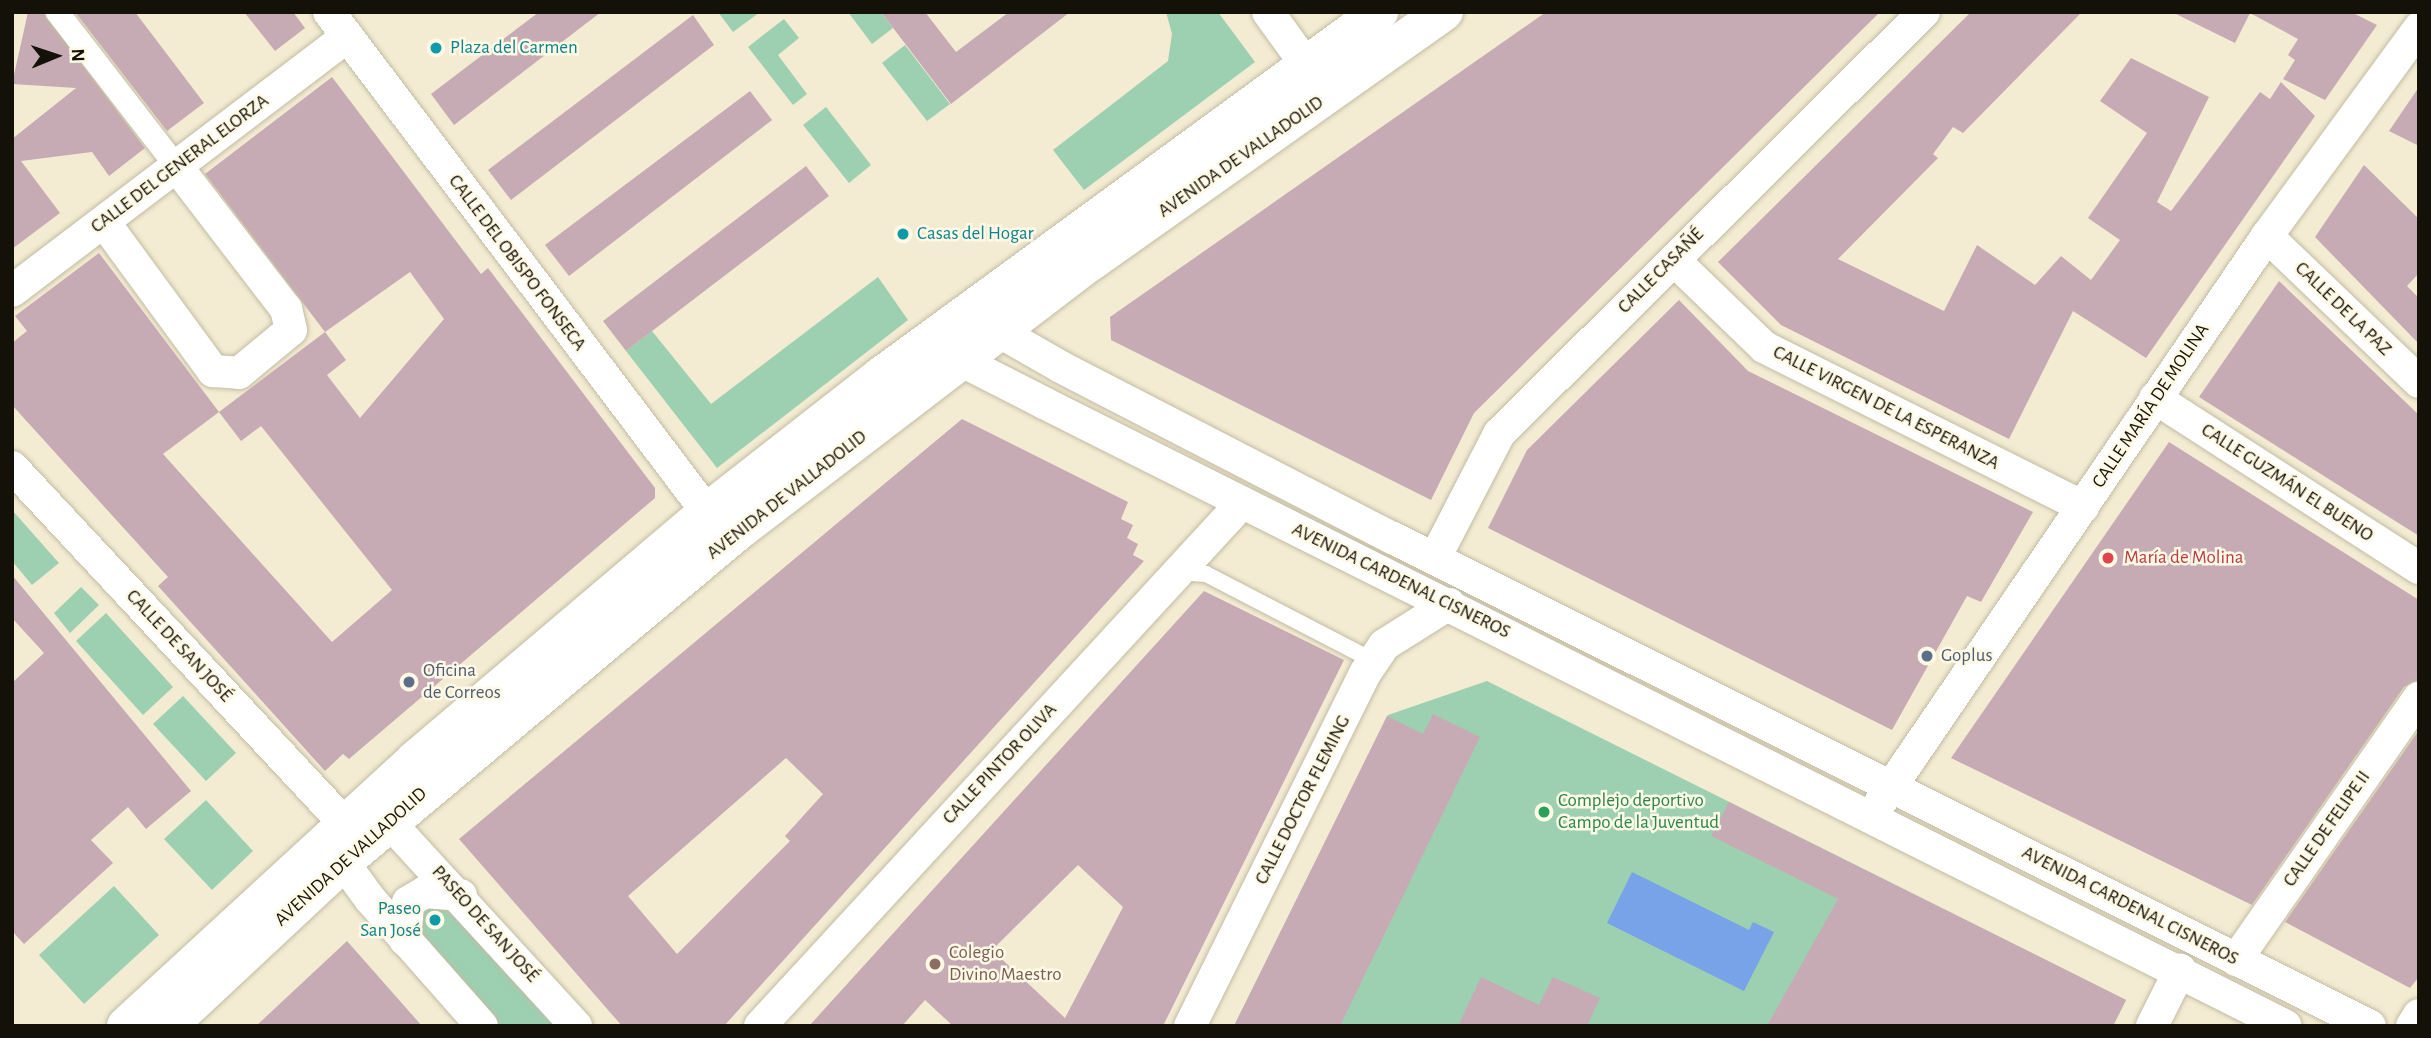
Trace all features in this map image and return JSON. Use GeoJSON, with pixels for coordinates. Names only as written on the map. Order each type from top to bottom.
{"type":"FeatureCollection","features":[{"type":"Feature","properties":{"kind":"main road","name":"AVENIDA DE VALLADOLID"},"geometry":{"type":"LineString","coordinates":[[990,319],[1307,66],[1379,12]]}},
{"type":"Feature","properties":{"kind":"main road","name":"AVENIDA DE VALLADOLID"},"geometry":{"type":"LineString","coordinates":[[125,1026],[345,843],[707,512],[1444,12]]}},
{"type":"Feature","properties":{"kind":"main road","name":"AVENIDA DE VALLADOLID"},"geometry":{"type":"LineString","coordinates":[[168,1026],[345,843],[391,824],[951,347]]}},
{"type":"Feature","properties":{"kind":"street"},"geometry":{"type":"LineString","coordinates":[[57,12],[286,309],[291,330],[239,373],[213,371],[104,222]]}},
{"type":"Feature","properties":{"kind":"street","name":"CALLE DEL OBISPO FONSECA"},"geometry":{"type":"LineString","coordinates":[[329,12],[707,512]]}},
{"type":"Feature","properties":{"kind":"street"},"geometry":{"type":"LineString","coordinates":[[1268,12],[1307,66]]}},
{"type":"Feature","properties":{"kind":"street","name":"CALLE CASAÑÉ"},"geometry":{"type":"LineString","coordinates":[[1435,558],[1499,434],[1924,12]]}},
{"type":"Feature","properties":{"kind":"street","name":"CALLE MARÍA DE MOLINA"},"geometry":{"type":"LineString","coordinates":[[1890,788],[2267,236],[2419,28]]}},
{"type":"Feature","properties":{"kind":"street","name":"CALLE DEL GENERAL ELORZA"},"geometry":{"type":"LineString","coordinates":[[14,284],[104,222],[347,37]]}},
{"type":"Feature","properties":{"kind":"street","name":"CALLE DE LA PAZ"},"geometry":{"type":"LineString","coordinates":[[2267,236],[2419,382]]}},
{"type":"Feature","properties":{"kind":"street","name":"CALLE VIRGEN DE LA ESPERANZA"},"geometry":{"type":"LineString","coordinates":[[1674,260],[1764,347],[2083,507]]}},
{"type":"Feature","properties":{"kind":"street","name":"AVENIDA CARDENAL CISNEROS"},"geometry":{"type":"LineString","coordinates":[[990,319],[1435,558],[2370,1026]]}},
{"type":"Feature","properties":{"kind":"street","name":"AVENIDA CARDENAL CISNEROS"},"geometry":{"type":"LineString","coordinates":[[951,347],[1242,503],[2180,970],[2286,1026]]}},
{"type":"Feature","properties":{"kind":"street","name":"CALLE GUZMÁN EL BUENO"},"geometry":{"type":"LineString","coordinates":[[2155,398],[2419,568]]}},
{"type":"Feature","properties":{"kind":"street","name":"CALLE DE SAN JOSÉ"},"geometry":{"type":"LineString","coordinates":[[12,467],[345,843]]}},
{"type":"Feature","properties":{"kind":"street","name":"CALLE PINTOR OLIVA"},"geometry":{"type":"LineString","coordinates":[[760,1026],[1242,503]]}},
{"type":"Feature","properties":{"kind":"street","name":"CALLE DOCTOR FLEMING"},"geometry":{"type":"LineString","coordinates":[[1190,1026],[1374,661],[1412,623],[1449,604]]}},
{"type":"Feature","properties":{"kind":"street","name":"CALLE DE FELIPE II"},"geometry":{"type":"LineString","coordinates":[[2236,960],[2419,698]]}},
{"type":"Feature","properties":{"kind":"street"},"geometry":{"type":"LineString","coordinates":[[1872,816],[1890,788]]}},
{"type":"Feature","properties":{"kind":"street","name":"PASEO DE SAN JOSÉ"},"geometry":{"type":"LineString","coordinates":[[391,824],[461,895],[576,1026]]}},
{"type":"Feature","properties":{"kind":"street"},"geometry":{"type":"LineString","coordinates":[[345,843],[405,940],[482,1026]]}},
{"type":"Feature","properties":{"kind":"street"},"geometry":{"type":"LineString","coordinates":[[405,940],[408,902],[425,892],[461,895]]}},
{"type":"Feature","properties":{"kind":"street"},"geometry":{"type":"LineString","coordinates":[[2152,1026],[2180,970]]}},
{"type":"Feature","properties":{"kind":"street"},"geometry":{"type":"LineString","coordinates":[[2412,1026],[2419,1015]]}},
{"type":"Feature","properties":{"kind":"lane"},"geometry":{"type":"LineString","coordinates":[[1178,572],[1206,574],[1374,661]]}},
{"type":"Feature","properties":{"kind":"green space"},"geometry":{"type":"Polygon","coordinates":[[[718,12],[760,12],[733,32],[718,12]]]}},
{"type":"Feature","properties":{"kind":"green space"},"geometry":{"type":"Polygon","coordinates":[[[848,12],[881,12],[893,28],[872,44],[848,12]]]}},
{"type":"Feature","properties":{"kind":"green space"},"geometry":{"type":"Polygon","coordinates":[[[1166,12],[1218,12],[1255,62],[1084,190],[1053,150],[1168,61],[1172,34],[1166,12]]]}},
{"type":"Feature","properties":{"kind":"green space"},"geometry":{"type":"Polygon","coordinates":[[[784,19],[799,38],[778,55],[807,94],[793,105],[748,47],[784,19]]]}},
{"type":"Feature","properties":{"kind":"green space"},"geometry":{"type":"Polygon","coordinates":[[[905,45],[950,104],[927,121],[882,63],[905,45]]]}},
{"type":"Feature","properties":{"kind":"green space"},"geometry":{"type":"Polygon","coordinates":[[[826,107],[871,165],[849,183],[803,125],[826,107]]]}},
{"type":"Feature","properties":{"kind":"green space"},"geometry":{"type":"Polygon","coordinates":[[[878,277],[908,320],[717,468],[626,351],[652,331],[711,404],[878,277]]]}},
{"type":"Feature","properties":{"kind":"green space"},"geometry":{"type":"Polygon","coordinates":[[[12,510],[59,563],[32,585],[12,561],[12,510]]]}},
{"type":"Feature","properties":{"kind":"green space"},"geometry":{"type":"Polygon","coordinates":[[[81,587],[99,605],[70,633],[54,613],[81,587]]]}},
{"type":"Feature","properties":{"kind":"green space"},"geometry":{"type":"Polygon","coordinates":[[[106,613],[173,687],[143,715],[76,641],[106,613]]]}},
{"type":"Feature","properties":{"kind":"green space","name":"Complejo deportivo Campo de la Juventud"},"geometry":{"type":"Polygon","coordinates":[[[1487,681],[2126,1000],[2113,1026],[1234,1026],[1388,715],[1487,681]]]}},
{"type":"Feature","properties":{"kind":"green space"},"geometry":{"type":"Polygon","coordinates":[[[183,696],[236,753],[206,781],[153,724],[183,696]]]}},
{"type":"Feature","properties":{"kind":"green space"},"geometry":{"type":"Polygon","coordinates":[[[206,800],[253,851],[212,890],[164,839],[206,800]]]}},
{"type":"Feature","properties":{"kind":"green space"},"geometry":{"type":"Polygon","coordinates":[[[114,886],[159,935],[84,1004],[39,955],[114,886]]]}},
{"type":"Feature","properties":{"kind":"green space","name":"Paseo San José"},"geometry":{"type":"Polygon","coordinates":[[[441,891],[576,1026],[482,1026],[405,940],[408,902],[441,891]]]}},
{"type":"Feature","properties":{"kind":"water"},"geometry":{"type":"Polygon","coordinates":[[[1632,872],[1749,930],[1753,922],[1774,932],[1744,991],[1607,923],[1632,872]]]}},
{"type":"Feature","properties":{"kind":"building"},"geometry":{"type":"Polygon","coordinates":[[[28,12],[43,12],[145,148],[109,176],[92,152],[21,161],[60,213],[12,249],[12,139],[76,88],[12,84],[28,12]]]}},
{"type":"Feature","properties":{"kind":"building"},"geometry":{"type":"Polygon","coordinates":[[[75,12],[135,12],[204,103],[167,131],[75,12]]]}},
{"type":"Feature","properties":{"kind":"building"},"geometry":{"type":"Polygon","coordinates":[[[244,12],[293,12],[305,28],[275,51],[244,12]]]}},
{"type":"Feature","properties":{"kind":"building"},"geometry":{"type":"Polygon","coordinates":[[[539,12],[601,12],[454,125],[431,94],[539,12]]]}},
{"type":"Feature","properties":{"kind":"building"},"geometry":{"type":"Polygon","coordinates":[[[881,12],[925,12],[956,52],[1009,12],[1070,12],[951,104],[881,12]]]}},
{"type":"Feature","properties":{"kind":"building"},"geometry":{"type":"Polygon","coordinates":[[[1546,12],[1880,12],[1474,413],[1431,500],[1111,340],[1110,317],[1546,12]]]}},
{"type":"Feature","properties":{"kind":"building"},"geometry":{"type":"Polygon","coordinates":[[[1971,12],[2082,12],[1963,133],[1953,127],[1933,154],[1938,158],[1838,259],[1944,311],[1977,245],[2035,285],[2061,256],[2091,280],[2120,240],[2088,218],[2147,133],[2100,101],[2131,58],[2209,97],[2157,202],[2171,211],[2260,92],[2270,99],[2281,82],[2315,116],[2146,358],[2073,311],[2009,439],[1781,325],[1718,262],[1971,12]]]}},
{"type":"Feature","properties":{"kind":"building"},"geometry":{"type":"Polygon","coordinates":[[[2172,12],[2351,12],[2377,25],[2325,100],[2283,79],[2295,60],[2288,55],[2298,39],[2250,13],[2235,43],[2172,12]]]}},
{"type":"Feature","properties":{"kind":"building"},"geometry":{"type":"Polygon","coordinates":[[[693,15],[714,45],[511,200],[488,170],[693,15]]]}},
{"type":"Feature","properties":{"kind":"building"},"geometry":{"type":"Polygon","coordinates":[[[332,77],[481,274],[488,268],[655,488],[655,498],[349,759],[343,754],[325,771],[158,586],[168,577],[12,405],[12,343],[27,331],[15,316],[99,253],[219,412],[325,332],[205,174],[332,77]],[[410,272],[325,332],[346,360],[327,375],[360,418],[444,319],[410,272]],[[219,412],[163,454],[332,642],[392,590],[261,426],[241,441],[219,412]]]}},
{"type":"Feature","properties":{"kind":"building"},"geometry":{"type":"Polygon","coordinates":[[[2419,87],[2419,146],[2389,131],[2419,87]]]}},
{"type":"Feature","properties":{"kind":"building"},"geometry":{"type":"Polygon","coordinates":[[[750,91],[772,120],[569,276],[545,245],[750,91]]]}},
{"type":"Feature","properties":{"kind":"building"},"geometry":{"type":"Polygon","coordinates":[[[2364,165],[2419,219],[2419,273],[2407,286],[2419,298],[2419,344],[2315,237],[2364,165]]]}},
{"type":"Feature","properties":{"kind":"building"},"geometry":{"type":"Polygon","coordinates":[[[806,166],[829,196],[626,351],[603,321],[806,166]]]}},
{"type":"Feature","properties":{"kind":"building"},"geometry":{"type":"Polygon","coordinates":[[[2279,281],[2419,415],[2419,536],[2199,397],[2279,281]]]}},
{"type":"Feature","properties":{"kind":"building"},"geometry":{"type":"Polygon","coordinates":[[[1679,300],[1748,371],[2033,512],[1981,602],[1967,596],[1892,730],[1488,528],[1527,450],[1679,300]]]}},
{"type":"Feature","properties":{"kind":"building"},"geometry":{"type":"Polygon","coordinates":[[[962,419],[1128,502],[1121,519],[1133,525],[1127,538],[1138,544],[1133,555],[1144,561],[724,1026],[622,1026],[459,839],[962,419]],[[786,758],[628,896],[677,954],[790,841],[785,836],[823,794],[786,758]]]}},
{"type":"Feature","properties":{"kind":"building"},"geometry":{"type":"Polygon","coordinates":[[[2169,442],[2419,600],[2419,680],[2404,687],[2252,905],[1951,758],[2169,442]]]}},
{"type":"Feature","properties":{"kind":"building"},"geometry":{"type":"Polygon","coordinates":[[[12,575],[191,791],[146,829],[128,807],[91,840],[113,863],[24,944],[12,931],[12,683],[44,653],[12,618],[12,575]]]}},
{"type":"Feature","properties":{"kind":"building"},"geometry":{"type":"Polygon","coordinates":[[[1204,591],[1344,660],[1163,1026],[953,1026],[925,1000],[902,1026],[809,1026],[1204,591]],[[1078,865],[992,950],[1065,1018],[1123,907],[1078,865]]]}},
{"type":"Feature","properties":{"kind":"building"},"geometry":{"type":"Polygon","coordinates":[[[1433,714],[1480,737],[1340,1026],[1234,1026],[1387,716],[1423,734],[1433,714]]]}},
{"type":"Feature","properties":{"kind":"building"},"geometry":{"type":"Polygon","coordinates":[[[2419,730],[2419,977],[2410,988],[2285,922],[2419,730]]]}},
{"type":"Feature","properties":{"kind":"building"},"geometry":{"type":"Polygon","coordinates":[[[1729,802],[2126,1000],[2113,1026],[1767,1026],[1838,899],[1711,836],[1729,802]]]}},
{"type":"Feature","properties":{"kind":"building"},"geometry":{"type":"Polygon","coordinates":[[[347,941],[422,1026],[256,1026],[347,941]]]}},
{"type":"Feature","properties":{"kind":"building"},"geometry":{"type":"Polygon","coordinates":[[[1481,977],[1539,1005],[1553,977],[1600,998],[1587,1026],[1458,1026],[1481,977]]]}},
{"type":"Feature","properties":{"kind":"place","name":"Plaza del Carmen"},"geometry":{"type":"Point","coordinates":[436,48]}},
{"type":"Feature","properties":{"kind":"place","name":"Casas del Hogar"},"geometry":{"type":"Point","coordinates":[903,234]}},
{"type":"Feature","properties":{"kind":"place","name":"María de Molina"},"geometry":{"type":"Point","coordinates":[2108,558]}},
{"type":"Feature","properties":{"kind":"place","name":"Goplus"},"geometry":{"type":"Point","coordinates":[1927,656]}},
{"type":"Feature","properties":{"kind":"place","name":"Oficina de Correos"},"geometry":{"type":"Point","coordinates":[409,682]}},
{"type":"Feature","properties":{"kind":"place","name":"Complejo deportivo Campo de la Juventud"},"geometry":{"type":"Point","coordinates":[1544,812]}},
{"type":"Feature","properties":{"kind":"place","name":"Paseo San José"},"geometry":{"type":"Point","coordinates":[435,920]}},
{"type":"Feature","properties":{"kind":"place","name":"Colegio Divino Maestro"},"geometry":{"type":"Point","coordinates":[935,964]}}]}
